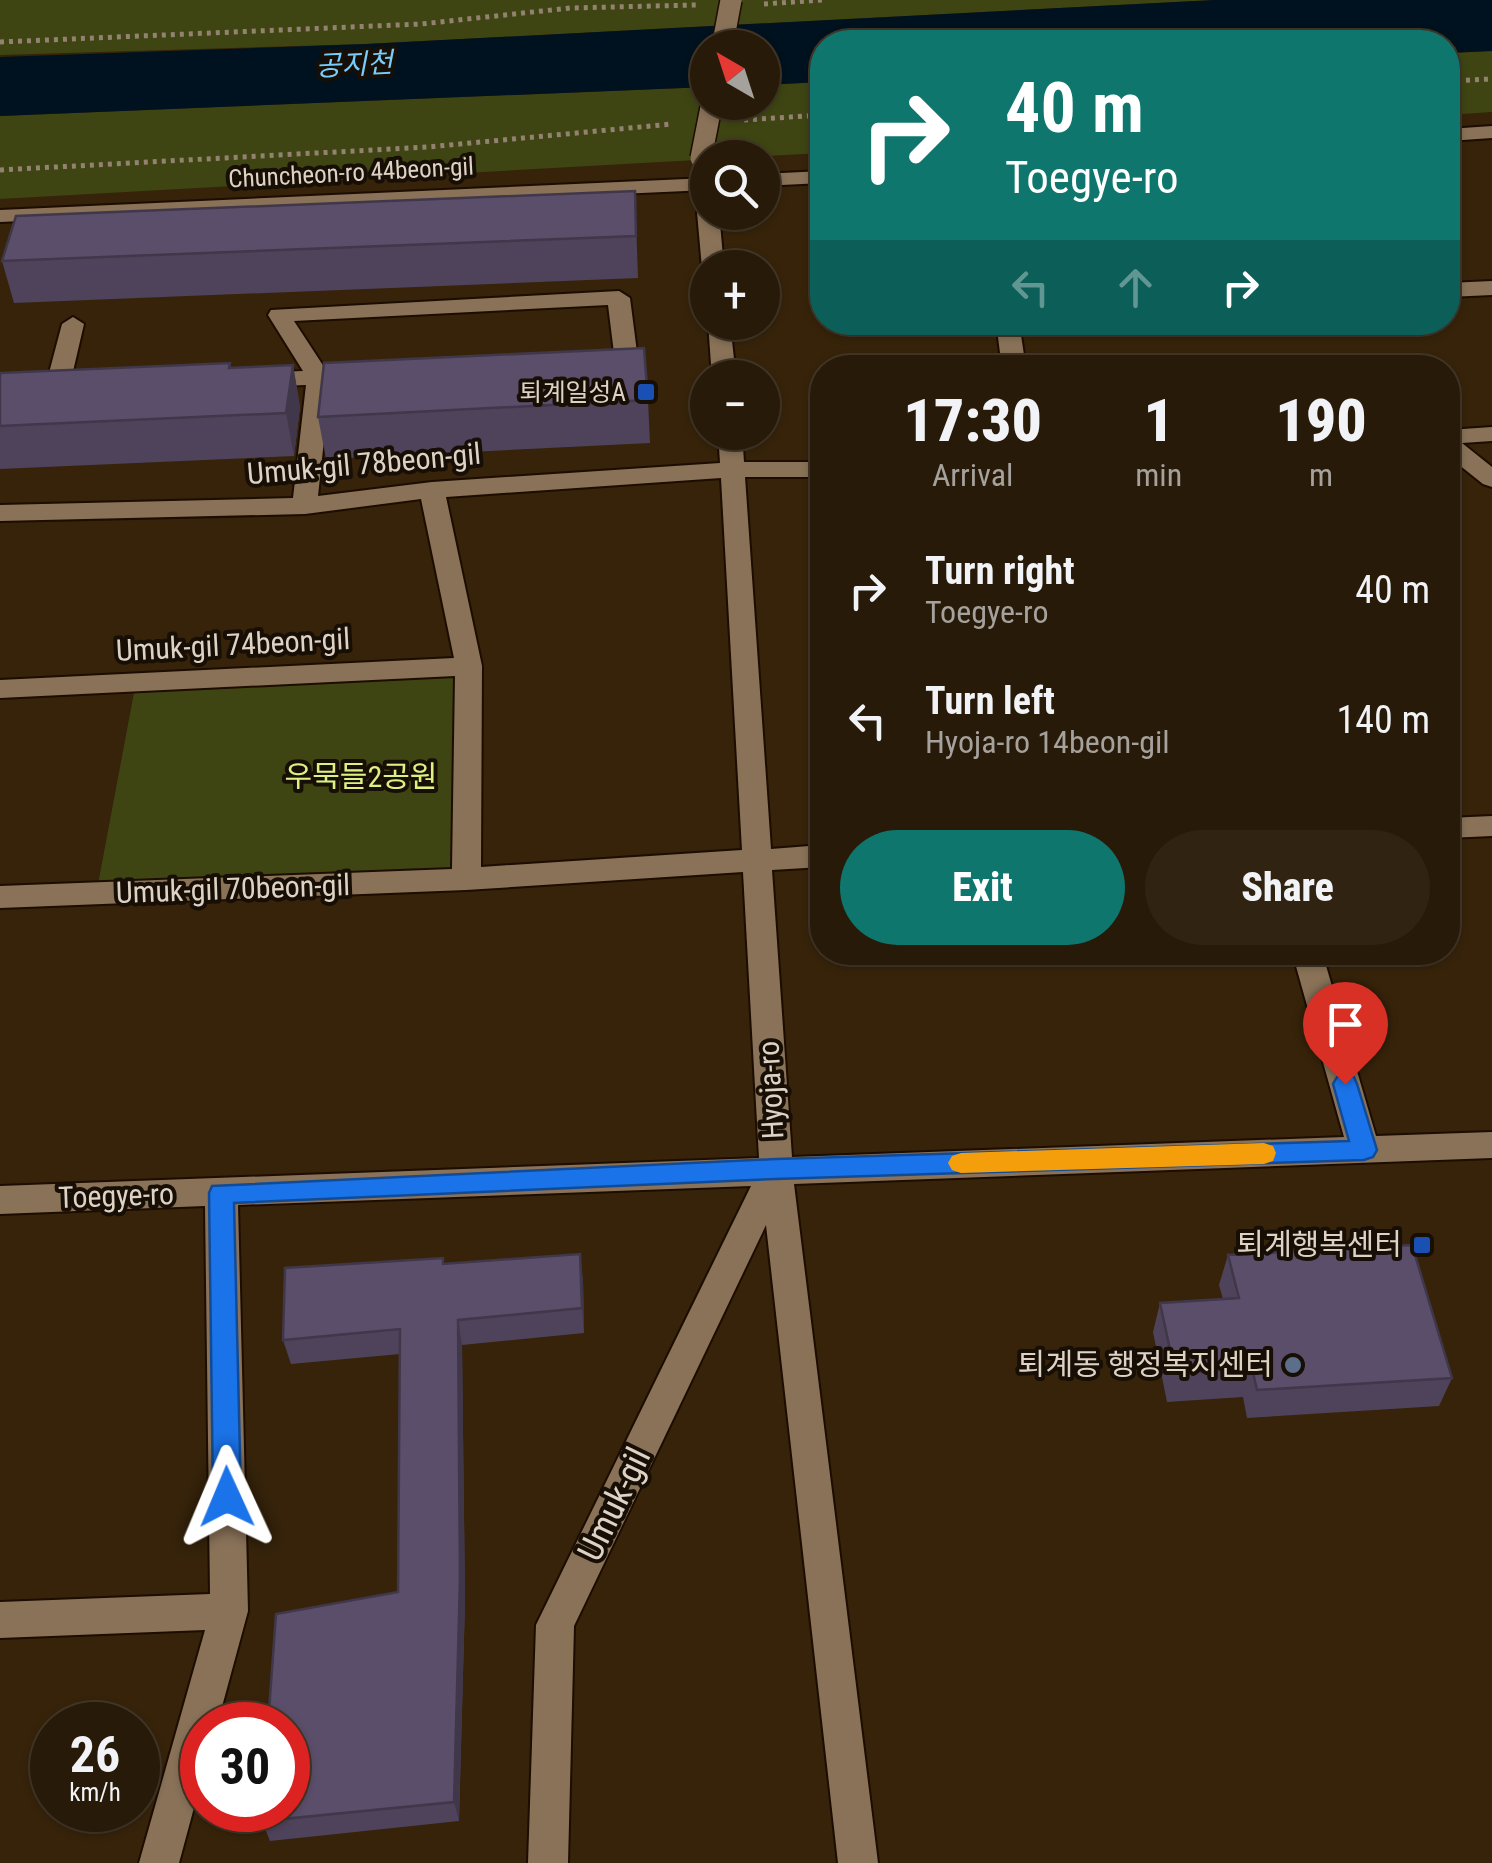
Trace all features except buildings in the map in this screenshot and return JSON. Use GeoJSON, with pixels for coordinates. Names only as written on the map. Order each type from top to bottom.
{"type":"FeatureCollection","features":[{"type":"Feature","properties":{"kind":"street"},"geometry":{"type":"LineString","coordinates":[[725,30],[730,0]]}},
{"type":"Feature","properties":{"kind":"street"},"geometry":{"type":"LineString","coordinates":[[1460,135],[1492,132]]}},
{"type":"Feature","properties":{"kind":"street"},"geometry":{"type":"LineString","coordinates":[[780,179],[810,178]]}},
{"type":"Feature","properties":{"kind":"street","name":"Chuncheon-ro 44beon-gil"},"geometry":{"type":"LineString","coordinates":[[0,216],[690,185]]}},
{"type":"Feature","properties":{"kind":"street"},"geometry":{"type":"LineString","coordinates":[[1460,289],[1492,288]]}},
{"type":"Feature","properties":{"kind":"street"},"geometry":{"type":"LineString","coordinates":[[306,506],[318,377],[278,315],[619,298],[626,360],[568,363]]}},
{"type":"Feature","properties":{"kind":"street"},"geometry":{"type":"LineString","coordinates":[[73,324],[57,388],[113,386]]}},
{"type":"Feature","properties":{"kind":"street"},"geometry":{"type":"LineString","coordinates":[[225,381],[396,373]]}},
{"type":"Feature","properties":{"kind":"street"},"geometry":{"type":"LineString","coordinates":[[1460,439],[1492,434]]}},
{"type":"Feature","properties":{"kind":"street","name":"Hyoja-ro"},"geometry":{"type":"LineString","coordinates":[[732,450],[776,1169],[858,1863]]}},
{"type":"Feature","properties":{"kind":"street"},"geometry":{"type":"LineString","coordinates":[[1460,451],[1492,479]]}},
{"type":"Feature","properties":{"kind":"street","name":"Umuk-gil 78beon-gil"},"geometry":{"type":"LineString","coordinates":[[0,514],[306,506],[432,490],[734,470],[810,469]]}},
{"type":"Feature","properties":{"kind":"street"},"geometry":{"type":"LineString","coordinates":[[432,490],[469,666],[466,879]]}},
{"type":"Feature","properties":{"kind":"street","name":"Umuk-gil 74beon-gil"},"geometry":{"type":"LineString","coordinates":[[0,689],[469,666]]}},
{"type":"Feature","properties":{"kind":"street"},"geometry":{"type":"LineString","coordinates":[[1460,827],[1492,826]]}},
{"type":"Feature","properties":{"kind":"street","name":"Umuk-gil 70beon-gil"},"geometry":{"type":"LineString","coordinates":[[0,897],[466,879],[810,857]]}},
{"type":"Feature","properties":{"kind":"street"},"geometry":{"type":"LineString","coordinates":[[1311,965],[1364,1150]]}},
{"type":"Feature","properties":{"kind":"street","name":"Toegye-ro"},"geometry":{"type":"LineString","coordinates":[[0,1200],[1492,1146]]}},
{"type":"Feature","properties":{"kind":"street","name":"Umuk-gil"},"geometry":{"type":"LineString","coordinates":[[548,1863],[555,1625],[776,1169]]}},
{"type":"Feature","properties":{"kind":"street"},"geometry":{"type":"LineString","coordinates":[[158,1863],[229,1610],[221,1193]]}},
{"type":"Feature","properties":{"kind":"street"},"geometry":{"type":"LineString","coordinates":[[0,1620],[229,1610]]}},
{"type":"Feature","properties":{"kind":"path"},"geometry":{"type":"LineString","coordinates":[[756,4],[822,0]]}},
{"type":"Feature","properties":{"kind":"path"},"geometry":{"type":"LineString","coordinates":[[0,42],[421,24],[570,8],[700,5]]}},
{"type":"Feature","properties":{"kind":"path"},"geometry":{"type":"LineString","coordinates":[[1460,80],[1492,79]]}},
{"type":"Feature","properties":{"kind":"path"},"geometry":{"type":"LineString","coordinates":[[730,121],[810,117]]}},
{"type":"Feature","properties":{"kind":"path"},"geometry":{"type":"LineString","coordinates":[[0,170],[428,147],[674,124]]}},
{"type":"Feature","properties":{"kind":"green space"},"geometry":{"type":"Polygon","coordinates":[[[0,0],[1215,0],[366,44],[0,55],[0,0]]]}},
{"type":"Feature","properties":{"kind":"green space"},"geometry":{"type":"Polygon","coordinates":[[[1492,51],[1492,112],[1460,114],[1460,52],[1492,51]]]}},
{"type":"Feature","properties":{"kind":"green space"},"geometry":{"type":"Polygon","coordinates":[[[810,83],[810,154],[780,155],[780,140],[690,140],[690,160],[0,199],[0,116],[690,88],[690,120],[780,120],[780,84],[810,83]]]}},
{"type":"Feature","properties":{"kind":"green space","name":"우묵들2공원"},"geometry":{"type":"Polygon","coordinates":[[[469,666],[466,879],[96,895],[136,682],[469,666]]]}},
{"type":"Feature","properties":{"kind":"water","name":"공지천"},"geometry":{"type":"Polygon","coordinates":[[[1215,0],[1492,0],[1492,51],[1460,52],[1460,30],[810,30],[810,83],[780,84],[780,30],[690,30],[690,88],[0,116],[0,57],[366,44],[1215,0]]]}},
{"type":"Feature","properties":{"kind":"slow traffic"},"geometry":{"type":"LineString","coordinates":[[961,1163],[1264,1153]]}},
{"type":"Feature","properties":{"kind":"place","name":"퇴계일성A"},"geometry":{"type":"Point","coordinates":[646,392]}},
{"type":"Feature","properties":{"kind":"place","name":"퇴계행복센터"},"geometry":{"type":"Point","coordinates":[1422,1245]}},
{"type":"Feature","properties":{"kind":"place","name":"퇴계동 행정복지센터"},"geometry":{"type":"Point","coordinates":[1293,1365]}},
{"type":"Feature","properties":{"kind":"route"},"geometry":{"type":"LineString","coordinates":[[227,1497],[221,1193],[776,1169],[1364,1150],[1345,1084]]}}]}
